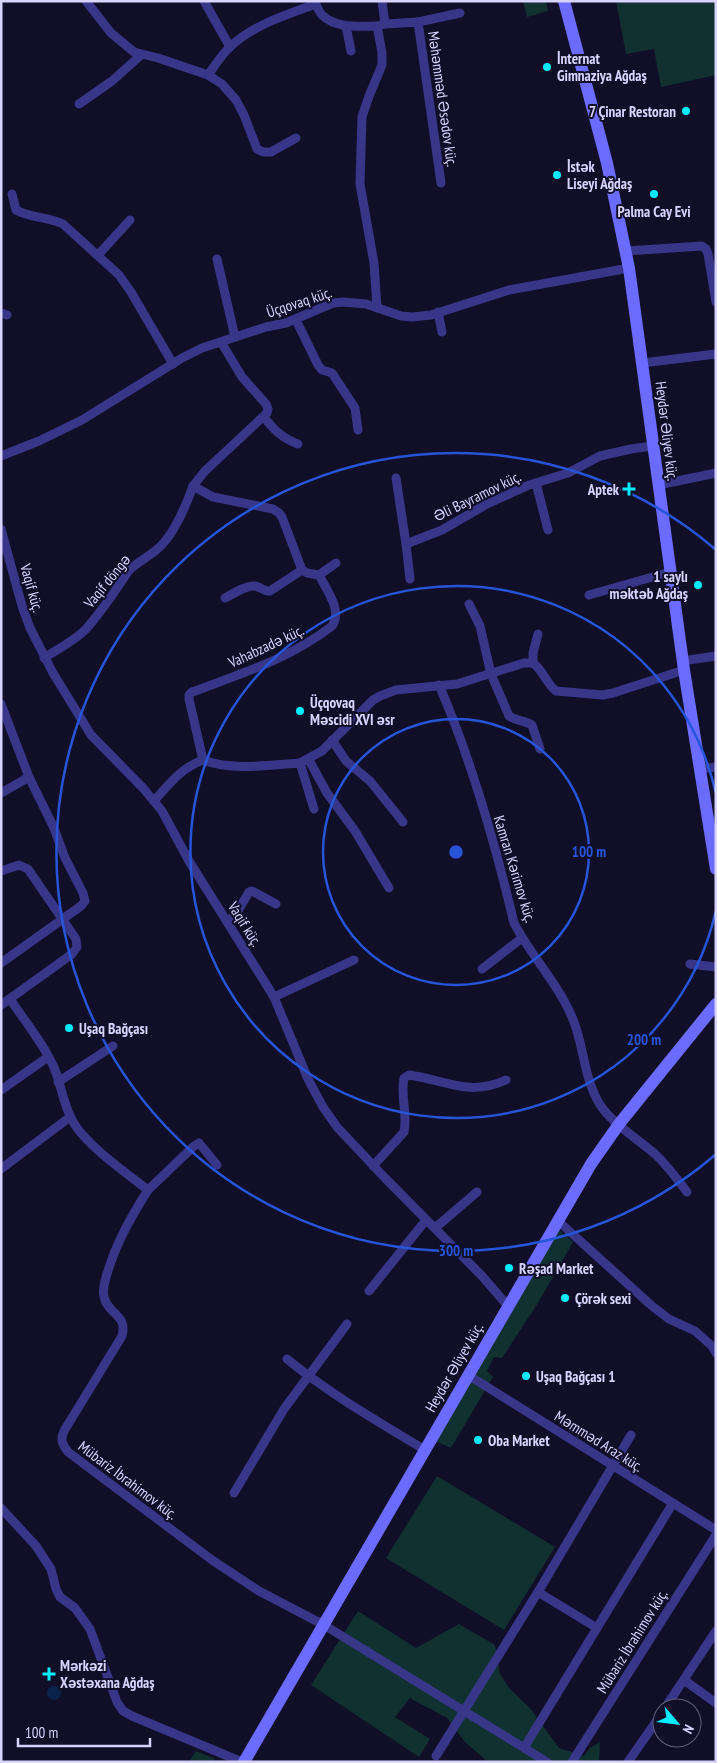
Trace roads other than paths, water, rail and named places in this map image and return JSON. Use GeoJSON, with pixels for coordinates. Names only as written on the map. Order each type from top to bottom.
{"type":"FeatureCollection","features":[{"type":"Feature","properties":{"kind":"main road","name":"Heydər Əliyev küç."},"geometry":{"type":"LineString","coordinates":[[564,1],[607,164],[629,268],[683,666],[716,869]]}},
{"type":"Feature","properties":{"kind":"main road","name":"Heydər Əliyev küç."},"geometry":{"type":"LineString","coordinates":[[243,1762],[557,1220],[603,1145],[716,1004]]}},
{"type":"Feature","properties":{"kind":"street"},"geometry":{"type":"LineString","coordinates":[[86,1],[111,33],[128,48],[141,55],[158,58],[208,75],[222,84],[236,100],[257,148],[263,152],[271,152],[296,138]]}},
{"type":"Feature","properties":{"kind":"street"},"geometry":{"type":"LineString","coordinates":[[204,1],[230,47]]}},
{"type":"Feature","properties":{"kind":"street"},"geometry":{"type":"LineString","coordinates":[[376,308],[374,263],[360,184],[362,117],[368,96],[382,65],[382,1]]}},
{"type":"Feature","properties":{"kind":"street"},"geometry":{"type":"LineString","coordinates":[[208,75],[230,47],[251,31],[315,3],[322,15],[332,22],[346,26],[351,51]]}},
{"type":"Feature","properties":{"kind":"street"},"geometry":{"type":"LineString","coordinates":[[418,22],[460,13]]}},
{"type":"Feature","properties":{"kind":"street","name":"Məhəmməd Əsədov küç."},"geometry":{"type":"LineString","coordinates":[[346,26],[418,22],[441,183]]}},
{"type":"Feature","properties":{"kind":"street"},"geometry":{"type":"LineString","coordinates":[[79,104],[112,81],[141,55]]}},
{"type":"Feature","properties":{"kind":"street"},"geometry":{"type":"LineString","coordinates":[[12,194],[16,210],[21,213],[53,219],[63,224],[119,275],[173,364]]}},
{"type":"Feature","properties":{"kind":"street"},"geometry":{"type":"LineString","coordinates":[[98,255],[130,220]]}},
{"type":"Feature","properties":{"kind":"street"},"geometry":{"type":"LineString","coordinates":[[626,251],[702,246],[708,254],[716,302]]}},
{"type":"Feature","properties":{"kind":"street"},"geometry":{"type":"LineString","coordinates":[[217,259],[235,337]]}},
{"type":"Feature","properties":{"kind":"street","name":"Üçqovaq küç."},"geometry":{"type":"LineString","coordinates":[[1,456],[40,441],[82,420],[202,348],[296,320],[338,303],[354,302],[406,317],[431,315],[509,290],[629,268]]}},
{"type":"Feature","properties":{"kind":"street"},"geometry":{"type":"LineString","coordinates":[[438,312],[442,332]]}},
{"type":"Feature","properties":{"kind":"street"},"geometry":{"type":"LineString","coordinates":[[296,320],[318,366],[332,374],[341,390],[355,408],[358,430]]}},
{"type":"Feature","properties":{"kind":"street"},"geometry":{"type":"LineString","coordinates":[[222,342],[242,377],[266,404],[268,409],[264,417],[205,471],[193,486],[213,497],[273,509],[279,513],[302,570],[307,574],[319,575],[336,563]]}},
{"type":"Feature","properties":{"kind":"street"},"geometry":{"type":"LineString","coordinates":[[642,363],[716,354]]}},
{"type":"Feature","properties":{"kind":"street"},"geometry":{"type":"LineString","coordinates":[[264,417],[280,435],[298,444]]}},
{"type":"Feature","properties":{"kind":"street","name":"Əli Bayramov küç."},"geometry":{"type":"LineString","coordinates":[[406,544],[442,530],[485,505],[536,483],[568,473],[600,456],[652,446]]}},
{"type":"Feature","properties":{"kind":"street"},"geometry":{"type":"LineString","coordinates":[[658,485],[716,474]]}},
{"type":"Feature","properties":{"kind":"street"},"geometry":{"type":"LineString","coordinates":[[396,478],[410,579]]}},
{"type":"Feature","properties":{"kind":"street"},"geometry":{"type":"LineString","coordinates":[[536,483],[548,530]]}},
{"type":"Feature","properties":{"kind":"street","name":"Vaqif döngə"},"geometry":{"type":"LineString","coordinates":[[44,658],[83,631],[94,620],[129,570],[156,551],[177,523],[193,486]]}},
{"type":"Feature","properties":{"kind":"street","name":"Vaqif küç."},"geometry":{"type":"LineString","coordinates":[[1,529],[22,606],[44,658],[91,735],[154,800],[189,861],[274,997],[315,1094],[337,1127],[482,1276],[508,1306]]}},
{"type":"Feature","properties":{"kind":"street"},"geometry":{"type":"LineString","coordinates":[[225,598],[250,586],[256,586],[266,592],[270,591],[302,570]]}},
{"type":"Feature","properties":{"kind":"street"},"geometry":{"type":"LineString","coordinates":[[589,595],[670,572]]}},
{"type":"Feature","properties":{"kind":"street","name":"Vahabzadə küç."},"geometry":{"type":"LineString","coordinates":[[203,760],[190,695],[192,692],[282,657],[332,626],[336,621],[337,615],[334,604],[319,575]]}},
{"type":"Feature","properties":{"kind":"street"},"geometry":{"type":"LineString","coordinates":[[469,604],[480,626],[491,674],[508,716],[532,725],[540,749]]}},
{"type":"Feature","properties":{"kind":"street"},"geometry":{"type":"LineString","coordinates":[[533,663],[533,653],[538,634]]}},
{"type":"Feature","properties":{"kind":"street"},"geometry":{"type":"LineString","coordinates":[[154,800],[176,775],[192,764],[203,760],[216,765],[228,766],[305,762],[322,751],[372,700],[396,690],[457,684],[533,663],[538,667],[550,687],[556,691],[603,695],[613,694],[683,666],[716,656]]}},
{"type":"Feature","properties":{"kind":"street","name":"Kamran Kərimov küç."},"geometry":{"type":"LineString","coordinates":[[439,685],[463,746],[514,923],[522,938],[559,991],[578,1031],[583,1060],[596,1098],[619,1124],[656,1156],[687,1192]]}},
{"type":"Feature","properties":{"kind":"street"},"geometry":{"type":"LineString","coordinates":[[1,704],[4,722],[54,828],[65,858],[83,893],[85,901],[82,906],[1,963]]}},
{"type":"Feature","properties":{"kind":"street"},"geometry":{"type":"LineString","coordinates":[[332,740],[346,762],[370,781],[403,822]]}},
{"type":"Feature","properties":{"kind":"street"},"geometry":{"type":"LineString","coordinates":[[305,762],[314,809]]}},
{"type":"Feature","properties":{"kind":"street"},"geometry":{"type":"LineString","coordinates":[[305,762],[355,831],[388,888]]}},
{"type":"Feature","properties":{"kind":"street"},"geometry":{"type":"LineString","coordinates":[[699,769],[716,767]]}},
{"type":"Feature","properties":{"kind":"street"},"geometry":{"type":"LineString","coordinates":[[1,793],[29,777]]}},
{"type":"Feature","properties":{"kind":"street"},"geometry":{"type":"LineString","coordinates":[[1,871],[19,865],[28,870],[76,939],[77,947],[72,954],[1,1005]]}},
{"type":"Feature","properties":{"kind":"street"},"geometry":{"type":"LineString","coordinates":[[228,922],[236,914],[249,892],[252,891],[276,904]]}},
{"type":"Feature","properties":{"kind":"street"},"geometry":{"type":"LineString","coordinates":[[482,969],[522,938]]}},
{"type":"Feature","properties":{"kind":"street"},"geometry":{"type":"LineString","coordinates":[[274,997],[354,960]]}},
{"type":"Feature","properties":{"kind":"street"},"geometry":{"type":"LineString","coordinates":[[690,964],[716,966]]}},
{"type":"Feature","properties":{"kind":"street"},"geometry":{"type":"LineString","coordinates":[[10,999],[48,1057],[70,1117],[80,1132],[97,1149],[148,1190],[194,1146],[200,1143],[217,1165]]}},
{"type":"Feature","properties":{"kind":"street"},"geometry":{"type":"LineString","coordinates":[[58,1082],[113,1046]]}},
{"type":"Feature","properties":{"kind":"street"},"geometry":{"type":"LineString","coordinates":[[1,1090],[48,1057]]}},
{"type":"Feature","properties":{"kind":"street"},"geometry":{"type":"LineString","coordinates":[[374,1166],[404,1132],[406,1126],[404,1078],[409,1075],[463,1087],[482,1088],[506,1080]]}},
{"type":"Feature","properties":{"kind":"street"},"geometry":{"type":"LineString","coordinates":[[1,1169],[70,1117]]}},
{"type":"Feature","properties":{"kind":"street","name":"Mübariz İbrahimov küç."},"geometry":{"type":"LineString","coordinates":[[148,1190],[128,1222],[114,1250],[104,1285],[104,1296],[108,1306],[123,1321],[125,1327],[122,1336],[64,1431],[61,1437],[62,1444],[68,1452],[212,1560],[267,1596],[324,1625]]}},
{"type":"Feature","properties":{"kind":"street"},"geometry":{"type":"LineString","coordinates":[[435,1228],[477,1192]]}},
{"type":"Feature","properties":{"kind":"street"},"geometry":{"type":"LineString","coordinates":[[369,1291],[426,1220]]}},
{"type":"Feature","properties":{"kind":"street"},"geometry":{"type":"LineString","coordinates":[[557,1220],[652,1306],[669,1319],[694,1331],[712,1346],[716,1354]]}},
{"type":"Feature","properties":{"kind":"street"},"geometry":{"type":"LineString","coordinates":[[234,1493],[284,1409],[347,1324]]}},
{"type":"Feature","properties":{"kind":"street"},"geometry":{"type":"LineString","coordinates":[[287,1359],[308,1376],[365,1414],[425,1450]]}},
{"type":"Feature","properties":{"kind":"street","name":"Məmməd Araz küç."},"geometry":{"type":"LineString","coordinates":[[468,1375],[716,1530]]}},
{"type":"Feature","properties":{"kind":"street"},"geometry":{"type":"LineString","coordinates":[[436,1756],[538,1592],[631,1435]]}},
{"type":"Feature","properties":{"kind":"street"},"geometry":{"type":"LineString","coordinates":[[524,1748],[673,1503]]}},
{"type":"Feature","properties":{"kind":"street"},"geometry":{"type":"LineString","coordinates":[[1,1508],[36,1546],[50,1569],[60,1596],[75,1608],[90,1629],[117,1702],[123,1711],[243,1762]]}},
{"type":"Feature","properties":{"kind":"street","name":"Mübariz İbrahimov küç."},"geometry":{"type":"LineString","coordinates":[[572,1762],[716,1535]]}},
{"type":"Feature","properties":{"kind":"street"},"geometry":{"type":"LineString","coordinates":[[538,1592],[597,1628]]}},
{"type":"Feature","properties":{"kind":"street"},"geometry":{"type":"LineString","coordinates":[[324,1625],[547,1762]]}},
{"type":"Feature","properties":{"kind":"street"},"geometry":{"type":"LineString","coordinates":[[672,1698],[716,1631]]}},
{"type":"Feature","properties":{"kind":"street"},"geometry":{"type":"LineString","coordinates":[[684,1680],[716,1703]]}},
{"type":"Feature","properties":{"kind":"street"},"geometry":{"type":"LineString","coordinates":[[628,1762],[652,1727]]}},
{"type":"Feature","properties":{"kind":"water"},"geometry":{"type":"Polygon","coordinates":[[[51,1686],[57,1686],[61,1693],[57,1700],[51,1700],[47,1696],[47,1690],[51,1686]]]}},
{"type":"Feature","properties":{"kind":"place","name":"İnternat Gimnaziya Ağdaş"},"geometry":{"type":"Point","coordinates":[547,67]}},
{"type":"Feature","properties":{"kind":"place","name":"7 Çinar Restoran"},"geometry":{"type":"Point","coordinates":[686,111]}},
{"type":"Feature","properties":{"kind":"place","name":"İstək Liseyi Ağdaş"},"geometry":{"type":"Point","coordinates":[557,175]}},
{"type":"Feature","properties":{"kind":"place","name":"Palma Cay Evi"},"geometry":{"type":"Point","coordinates":[654,194]}},
{"type":"Feature","properties":{"kind":"place","name":"Aptek"},"geometry":{"type":"Point","coordinates":[629,489]}},
{"type":"Feature","properties":{"kind":"place","name":"1 saylı məktəb Ağdaş"},"geometry":{"type":"Point","coordinates":[698,585]}},
{"type":"Feature","properties":{"kind":"place","name":"Üçqovaq Məscidi XVI əsr"},"geometry":{"type":"Point","coordinates":[300,711]}},
{"type":"Feature","properties":{"kind":"place","name":"Uşaq Bağçası"},"geometry":{"type":"Point","coordinates":[69,1028]}},
{"type":"Feature","properties":{"kind":"place","name":"Rəşad Market"},"geometry":{"type":"Point","coordinates":[509,1268]}},
{"type":"Feature","properties":{"kind":"place","name":"Çörək sexi"},"geometry":{"type":"Point","coordinates":[565,1298]}},
{"type":"Feature","properties":{"kind":"place","name":"Uşaq Bağçası 1"},"geometry":{"type":"Point","coordinates":[526,1376]}},
{"type":"Feature","properties":{"kind":"place","name":"Oba Market"},"geometry":{"type":"Point","coordinates":[478,1440]}},
{"type":"Feature","properties":{"kind":"place","name":"Mərkəzi Xəstəxana Ağdaş"},"geometry":{"type":"Point","coordinates":[49,1674]}}]}
